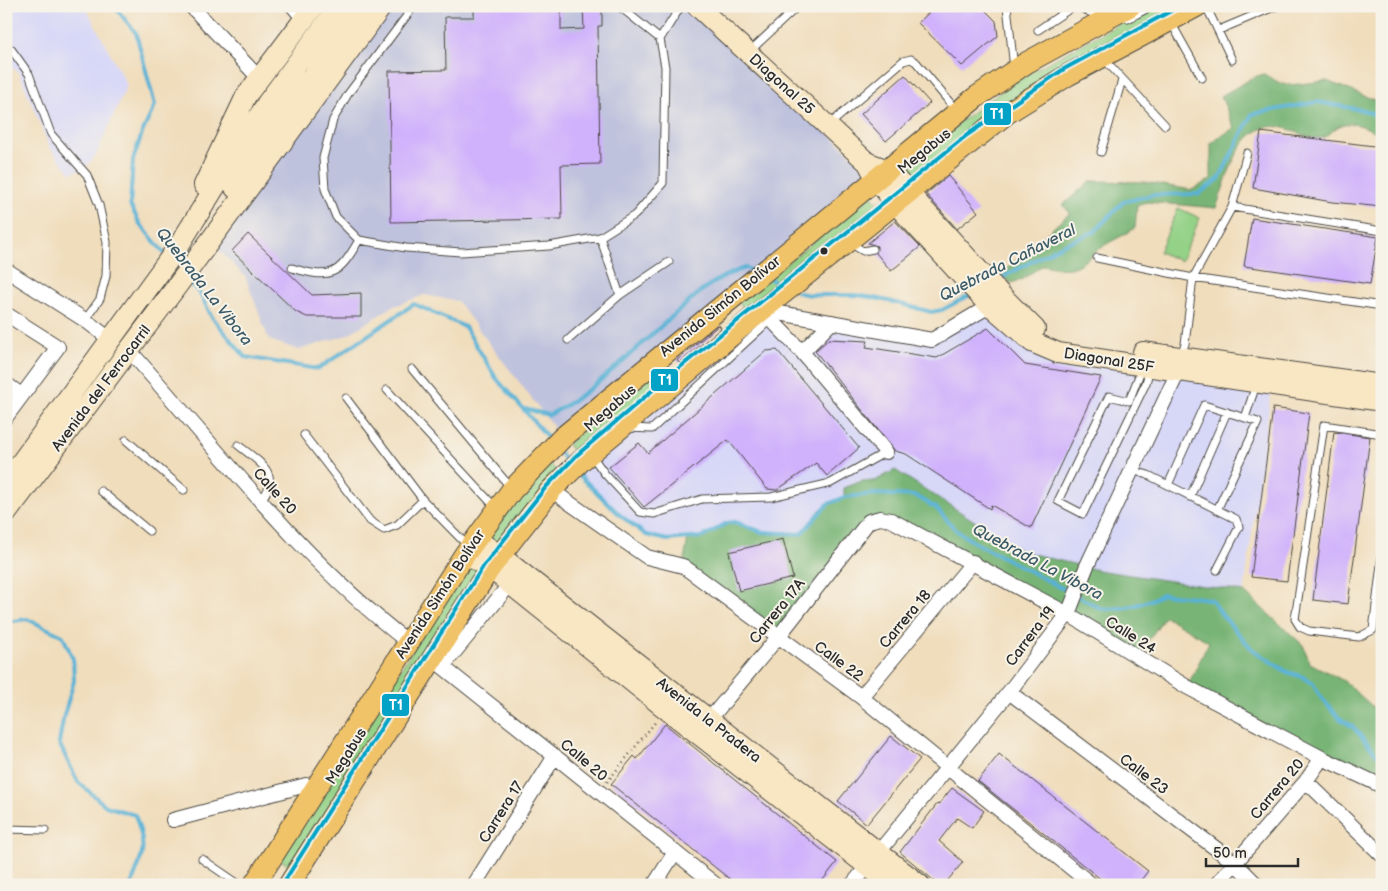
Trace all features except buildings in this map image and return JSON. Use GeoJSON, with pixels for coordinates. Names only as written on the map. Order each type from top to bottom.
{"type":"FeatureCollection","features":[{"type":"Feature","properties":{"kind":"main road","name":"Avenida Simón Bolívar"},"geometry":{"type":"LineString","coordinates":[[254,885],[408,642],[480,553],[583,456],[769,306],[799,276],[848,241],[889,183],[957,112],[1014,71],[1111,22],[1130,6]]}},
{"type":"Feature","properties":{"kind":"main road","name":"Avenida Simón Bolívar"},"geometry":{"type":"LineString","coordinates":[[289,885],[438,662],[497,509],[517,494],[565,441],[784,260],[889,183],[972,140],[1031,96],[1116,52],[1197,6]]}},
{"type":"Feature","properties":{"kind":"street"},"geometry":{"type":"LineString","coordinates":[[192,6],[259,78]]}},
{"type":"Feature","properties":{"kind":"street"},"geometry":{"type":"LineString","coordinates":[[195,221],[274,109],[339,6]]}},
{"type":"Feature","properties":{"kind":"street"},"geometry":{"type":"LineString","coordinates":[[216,234],[237,184],[274,109],[313,75],[360,6]]}},
{"type":"Feature","properties":{"kind":"street"},"geometry":{"type":"LineString","coordinates":[[216,234],[382,6]]}},
{"type":"Feature","properties":{"kind":"street","name":"Diagonal 25"},"geometry":{"type":"LineString","coordinates":[[697,6],[889,183]]}},
{"type":"Feature","properties":{"kind":"street"},"geometry":{"type":"LineString","coordinates":[[195,221],[200,193],[246,96],[304,10]]}},
{"type":"Feature","properties":{"kind":"street","name":"Diagonal 25F"},"geometry":{"type":"LineString","coordinates":[[889,183],[907,222],[974,278]]}},
{"type":"Feature","properties":{"kind":"street","name":"Diagonal 25F"},"geometry":{"type":"LineString","coordinates":[[889,183],[993,298],[1022,335],[1046,349],[1147,366],[1181,357],[1257,383],[1382,401]]}},
{"type":"Feature","properties":{"kind":"street","name":"Avenida del Ferrocarril"},"geometry":{"type":"LineString","coordinates":[[6,483],[178,248],[195,221]]}},
{"type":"Feature","properties":{"kind":"street","name":"Avenida del Ferrocarril"},"geometry":{"type":"LineString","coordinates":[[6,514],[216,234]]}},
{"type":"Feature","properties":{"kind":"street"},"geometry":{"type":"LineString","coordinates":[[6,270],[85,320],[111,340]]}},
{"type":"Feature","properties":{"kind":"street"},"geometry":{"type":"LineString","coordinates":[[769,306],[832,322],[932,340],[993,298]]}},
{"type":"Feature","properties":{"kind":"street","name":"Diagonal 25F"},"geometry":{"type":"LineString","coordinates":[[993,298],[1031,326],[1051,338],[1061,341],[1382,385]]}},
{"type":"Feature","properties":{"kind":"street"},"geometry":{"type":"LineString","coordinates":[[769,306],[802,352],[886,452]]}},
{"type":"Feature","properties":{"kind":"street"},"geometry":{"type":"LineString","coordinates":[[6,314],[58,347],[6,417]]}},
{"type":"Feature","properties":{"kind":"street"},"geometry":{"type":"LineString","coordinates":[[802,352],[832,322]]}},
{"type":"Feature","properties":{"kind":"street","name":"Calle 20"},"geometry":{"type":"LineString","coordinates":[[129,350],[261,500],[361,603],[408,642]]}},
{"type":"Feature","properties":{"kind":"street","name":"Carrera 19"},"geometry":{"type":"LineString","coordinates":[[852,885],[1009,692],[1070,608],[1081,579],[1132,470],[1181,357]]}},
{"type":"Feature","properties":{"kind":"street"},"geometry":{"type":"LineString","coordinates":[[6,384],[21,395]]}},
{"type":"Feature","properties":{"kind":"street","name":"Calle 22"},"geometry":{"type":"LineString","coordinates":[[558,480],[647,557],[683,566],[778,638],[861,697],[1092,885]]}},
{"type":"Feature","properties":{"kind":"street","name":"Calle 24"},"geometry":{"type":"LineString","coordinates":[[869,521],[880,518],[891,520],[973,562],[1070,608],[1187,687],[1322,758],[1382,786]]}},
{"type":"Feature","properties":{"kind":"street","name":"Carrera 17A"},"geometry":{"type":"LineString","coordinates":[[709,720],[778,638],[869,521]]}},
{"type":"Feature","properties":{"kind":"street","name":"Avenida la Pradera"},"geometry":{"type":"LineString","coordinates":[[480,553],[510,584],[666,709],[873,858],[920,885]]}},
{"type":"Feature","properties":{"kind":"street","name":"Avenida la Pradera"},"geometry":{"type":"LineString","coordinates":[[480,553],[709,720],[873,858],[892,885]]}},
{"type":"Feature","properties":{"kind":"street","name":"Carrera 18"},"geometry":{"type":"LineString","coordinates":[[861,697],[973,562]]}},
{"type":"Feature","properties":{"kind":"street"},"geometry":{"type":"LineString","coordinates":[[438,662],[510,584]]}},
{"type":"Feature","properties":{"kind":"street","name":"Calle 20"},"geometry":{"type":"LineString","coordinates":[[438,662],[598,793],[716,885]]}},
{"type":"Feature","properties":{"kind":"street","name":"Calle 23"},"geometry":{"type":"LineString","coordinates":[[1009,692],[1235,863],[1257,885]]}},
{"type":"Feature","properties":{"kind":"street","name":"Carrera 17"},"geometry":{"type":"LineString","coordinates":[[475,884],[555,756]]}},
{"type":"Feature","properties":{"kind":"street","name":"Carrera 20"},"geometry":{"type":"LineString","coordinates":[[1216,885],[1306,781],[1322,758]]}},
{"type":"Feature","properties":{"kind":"street"},"geometry":{"type":"LineString","coordinates":[[1306,781],[1382,856]]}},
{"type":"Feature","properties":{"kind":"street"},"geometry":{"type":"LineString","coordinates":[[173,820],[306,785],[314,791]]}},
{"type":"Feature","properties":{"kind":"street"},"geometry":{"type":"LineString","coordinates":[[654,885],[675,852]]}},
{"type":"Feature","properties":{"kind":"lane"},"geometry":{"type":"LineString","coordinates":[[414,6],[348,94],[333,120],[323,158],[325,189],[336,216],[359,240],[406,248],[461,252],[549,246],[600,237],[635,215],[663,184],[665,67],[660,39],[619,6]]}},
{"type":"Feature","properties":{"kind":"lane"},"geometry":{"type":"LineString","coordinates":[[660,39],[681,6]]}},
{"type":"Feature","properties":{"kind":"lane"},"geometry":{"type":"LineString","coordinates":[[748,53],[798,6]]}},
{"type":"Feature","properties":{"kind":"lane"},"geometry":{"type":"LineString","coordinates":[[1008,6],[1014,71]]}},
{"type":"Feature","properties":{"kind":"lane"},"geometry":{"type":"LineString","coordinates":[[1038,30],[1075,6],[1111,22],[1152,6]]}},
{"type":"Feature","properties":{"kind":"lane"},"geometry":{"type":"LineString","coordinates":[[1206,6],[1220,30],[1232,60]]}},
{"type":"Feature","properties":{"kind":"lane"},"geometry":{"type":"LineString","coordinates":[[1220,30],[1265,8],[1276,6]]}},
{"type":"Feature","properties":{"kind":"lane"},"geometry":{"type":"LineString","coordinates":[[1173,21],[1202,78]]}},
{"type":"Feature","properties":{"kind":"lane","name":"Megabus"},"geometry":{"type":"LineString","coordinates":[[799,276],[889,183],[966,135],[1028,91],[1064,69],[1173,21]]}},
{"type":"Feature","properties":{"kind":"lane"},"geometry":{"type":"LineString","coordinates":[[11,49],[29,74],[51,134],[87,175],[99,205],[107,242],[106,276],[100,299],[85,320]]}},
{"type":"Feature","properties":{"kind":"lane"},"geometry":{"type":"LineString","coordinates":[[1101,152],[1122,80],[1116,52]]}},
{"type":"Feature","properties":{"kind":"lane"},"geometry":{"type":"LineString","coordinates":[[828,126],[903,61],[911,59],[916,62],[957,112]]}},
{"type":"Feature","properties":{"kind":"lane"},"geometry":{"type":"LineString","coordinates":[[1122,80],[1165,125]]}},
{"type":"Feature","properties":{"kind":"lane"},"geometry":{"type":"LineString","coordinates":[[1181,357],[1193,278],[1232,208],[1247,153]]}},
{"type":"Feature","properties":{"kind":"lane"},"geometry":{"type":"LineString","coordinates":[[1232,208],[1382,231]]}},
{"type":"Feature","properties":{"kind":"lane"},"geometry":{"type":"LineString","coordinates":[[784,260],[833,226]]}},
{"type":"Feature","properties":{"kind":"lane"},"geometry":{"type":"LineString","coordinates":[[600,237],[620,295]]}},
{"type":"Feature","properties":{"kind":"lane"},"geometry":{"type":"LineString","coordinates":[[292,268],[311,274],[331,274],[346,263],[359,240]]}},
{"type":"Feature","properties":{"kind":"lane"},"geometry":{"type":"LineString","coordinates":[[848,241],[863,251],[873,249]]}},
{"type":"Feature","properties":{"kind":"lane"},"geometry":{"type":"LineString","coordinates":[[1097,258],[1193,278],[1382,306]]}},
{"type":"Feature","properties":{"kind":"lane"},"geometry":{"type":"LineString","coordinates":[[568,340],[620,295],[669,262]]}},
{"type":"Feature","properties":{"kind":"lane","name":"Megabus"},"geometry":{"type":"LineString","coordinates":[[583,456],[668,376],[769,306]]}},
{"type":"Feature","properties":{"kind":"lane"},"geometry":{"type":"LineString","coordinates":[[1147,366],[1142,391],[1083,514],[1058,501],[1109,396],[1128,401],[1147,366]]}},
{"type":"Feature","properties":{"kind":"lane"},"geometry":{"type":"LineString","coordinates":[[412,369],[517,494]]}},
{"type":"Feature","properties":{"kind":"lane"},"geometry":{"type":"LineString","coordinates":[[1245,418],[1257,383]]}},
{"type":"Feature","properties":{"kind":"lane"},"geometry":{"type":"LineString","coordinates":[[387,390],[497,509]]}},
{"type":"Feature","properties":{"kind":"lane"},"geometry":{"type":"LineString","coordinates":[[346,398],[423,500],[480,553]]}},
{"type":"Feature","properties":{"kind":"lane"},"geometry":{"type":"LineString","coordinates":[[1168,485],[1204,405],[1258,422],[1217,510]]}},
{"type":"Feature","properties":{"kind":"lane"},"geometry":{"type":"LineString","coordinates":[[1190,497],[1227,412]]}},
{"type":"Feature","properties":{"kind":"lane"},"geometry":{"type":"LineString","coordinates":[[1382,434],[1324,425],[1295,619],[1300,627],[1309,631],[1359,637],[1373,630],[1382,556]]}},
{"type":"Feature","properties":{"kind":"lane"},"geometry":{"type":"LineString","coordinates":[[304,435],[370,520],[384,530],[396,525],[423,500]]}},
{"type":"Feature","properties":{"kind":"lane"},"geometry":{"type":"LineString","coordinates":[[126,440],[184,490]]}},
{"type":"Feature","properties":{"kind":"lane"},"geometry":{"type":"LineString","coordinates":[[238,445],[262,465],[271,480],[270,489],[261,500]]}},
{"type":"Feature","properties":{"kind":"lane"},"geometry":{"type":"LineString","coordinates":[[583,456],[605,474],[640,512],[654,514],[702,499],[772,497],[831,483],[886,452]]}},
{"type":"Feature","properties":{"kind":"lane"},"geometry":{"type":"LineString","coordinates":[[1132,470],[1168,485],[1236,519],[1239,527],[1217,570]]}},
{"type":"Feature","properties":{"kind":"lane"},"geometry":{"type":"LineString","coordinates":[[102,491],[149,531]]}},
{"type":"Feature","properties":{"kind":"lane","name":"Megabus"},"geometry":{"type":"LineString","coordinates":[[295,836],[517,494]]}},
{"type":"Feature","properties":{"kind":"lane","name":"Megabus"},"geometry":{"type":"LineString","coordinates":[[282,885],[480,553]]}},
{"type":"Feature","properties":{"kind":"lane"},"geometry":{"type":"LineString","coordinates":[[6,829],[45,830]]}},
{"type":"Feature","properties":{"kind":"lane"},"geometry":{"type":"LineString","coordinates":[[202,859],[240,885]]}},
{"type":"Feature","properties":{"kind":"path"},"geometry":{"type":"LineString","coordinates":[[598,793],[666,709]]}},
{"type":"Feature","properties":{"kind":"shaded area"},"geometry":{"type":"Polygon","coordinates":[[[6,6],[85,6],[127,85],[96,155],[86,167],[71,173],[50,148],[19,73],[6,62],[6,6]]]}},
{"type":"Feature","properties":{"kind":"shaded area"},"geometry":{"type":"Polygon","coordinates":[[[382,6],[697,6],[877,180],[562,438],[457,301],[424,295],[392,307],[347,335],[299,350],[269,340],[245,276],[210,241],[382,6]]]}},
{"type":"Feature","properties":{"kind":"shaded area"},"geometry":{"type":"Polygon","coordinates":[[[990,305],[1032,342],[1272,385],[1244,592],[1097,570],[1021,551],[895,470],[875,481],[862,481],[843,490],[845,497],[828,504],[801,534],[762,532],[735,522],[727,523],[703,537],[667,540],[646,535],[621,516],[573,469],[762,310],[802,352],[832,322],[932,340],[990,305]]]}},
{"type":"Feature","properties":{"kind":"green space"},"geometry":{"type":"Polygon","coordinates":[[[1152,6],[1180,6],[917,175],[909,165],[957,124],[1020,78],[1152,6]]]}},
{"type":"Feature","properties":{"kind":"green space"},"geometry":{"type":"Polygon","coordinates":[[[1264,74],[1280,83],[1290,85],[1327,81],[1382,103],[1382,137],[1372,130],[1354,124],[1342,125],[1321,138],[1306,136],[1281,127],[1267,127],[1255,132],[1237,154],[1216,208],[1147,202],[1137,206],[1135,228],[1105,245],[1080,264],[1066,268],[1043,265],[1021,280],[1011,283],[1002,277],[1001,274],[1070,213],[1063,205],[1090,181],[1145,182],[1192,190],[1211,179],[1211,143],[1234,128],[1221,96],[1254,77],[1264,74]]]}},
{"type":"Feature","properties":{"kind":"green space"},"geometry":{"type":"Polygon","coordinates":[[[871,195],[879,204],[747,313],[739,302],[871,195]]]}},
{"type":"Feature","properties":{"kind":"green space"},"geometry":{"type":"Polygon","coordinates":[[[1178,208],[1200,218],[1181,261],[1159,252],[1178,208]]]}},
{"type":"Feature","properties":{"kind":"green space"},"geometry":{"type":"Polygon","coordinates":[[[660,367],[668,377],[577,455],[567,444],[660,367]]]}},
{"type":"Feature","properties":{"kind":"green space"},"geometry":{"type":"Polygon","coordinates":[[[548,462],[559,473],[494,551],[481,542],[548,462]]]}},
{"type":"Feature","properties":{"kind":"green space"},"geometry":{"type":"Polygon","coordinates":[[[895,470],[1021,551],[1097,570],[1244,592],[1303,645],[1310,663],[1344,681],[1382,715],[1382,786],[1187,687],[1209,642],[1165,616],[1137,657],[880,518],[778,637],[683,566],[688,538],[703,537],[727,523],[735,522],[762,532],[801,534],[821,509],[844,497],[844,488],[862,481],[875,481],[895,470]]]}},
{"type":"Feature","properties":{"kind":"green space"},"geometry":{"type":"Polygon","coordinates":[[[471,558],[484,565],[292,867],[280,860],[471,558]]]}},
{"type":"Feature","properties":{"kind":"waterway","name":"Quebrada La Vibora"},"geometry":{"type":"LineString","coordinates":[[114,6],[136,33],[155,105],[142,133],[133,160],[130,205],[140,224],[166,255]]}},
{"type":"Feature","properties":{"kind":"waterway","name":"Quebrada Cañaveral"},"geometry":{"type":"LineString","coordinates":[[996,281],[1062,245],[1094,232],[1123,202],[1152,195],[1198,194],[1219,179],[1252,114],[1317,102],[1363,110],[1382,117]]}},
{"type":"Feature","properties":{"kind":"waterway","name":"Quebrada Cañaveral"},"geometry":{"type":"LineString","coordinates":[[525,409],[549,415],[566,405],[599,382],[707,287],[735,271],[746,268],[755,272]]}},
{"type":"Feature","properties":{"kind":"waterway","name":"Quebrada Cañaveral"},"geometry":{"type":"LineString","coordinates":[[768,278],[782,285]]}},
{"type":"Feature","properties":{"kind":"waterway","name":"Quebrada La Vibora"},"geometry":{"type":"LineString","coordinates":[[188,281],[200,294],[212,317],[245,357],[318,369],[414,304],[465,327],[496,378],[550,440]]}},
{"type":"Feature","properties":{"kind":"waterway","name":"Quebrada Cañaveral"},"geometry":{"type":"LineString","coordinates":[[797,292],[811,295],[871,297],[931,312],[942,310],[970,295]]}},
{"type":"Feature","properties":{"kind":"waterway","name":"Quebrada La Vibora"},"geometry":{"type":"LineString","coordinates":[[558,451],[568,463]]}},
{"type":"Feature","properties":{"kind":"waterway","name":"Quebrada La Vibora"},"geometry":{"type":"LineString","coordinates":[[578,474],[621,516],[646,535],[667,540],[703,537],[727,523],[735,522],[762,532],[801,534],[828,504],[845,497],[874,494],[916,496],[936,508],[957,531],[972,541],[1102,609],[1133,606],[1162,594],[1212,600],[1222,615],[1253,650],[1287,672],[1303,677],[1313,684],[1320,696],[1338,717],[1353,727],[1382,760]]}},
{"type":"Feature","properties":{"kind":"waterway"},"geometry":{"type":"LineString","coordinates":[[6,622],[27,619],[63,636],[73,659],[74,681],[64,715],[59,743],[78,782],[106,806],[135,815],[141,835],[142,850],[139,865],[131,885]]}},
{"type":"Feature","properties":{"kind":"transit line","name":"T1"},"geometry":{"type":"LineString","coordinates":[[282,885],[484,565],[546,487],[577,455],[668,377],[967,135],[1064,69],[1180,6]]}}]}
